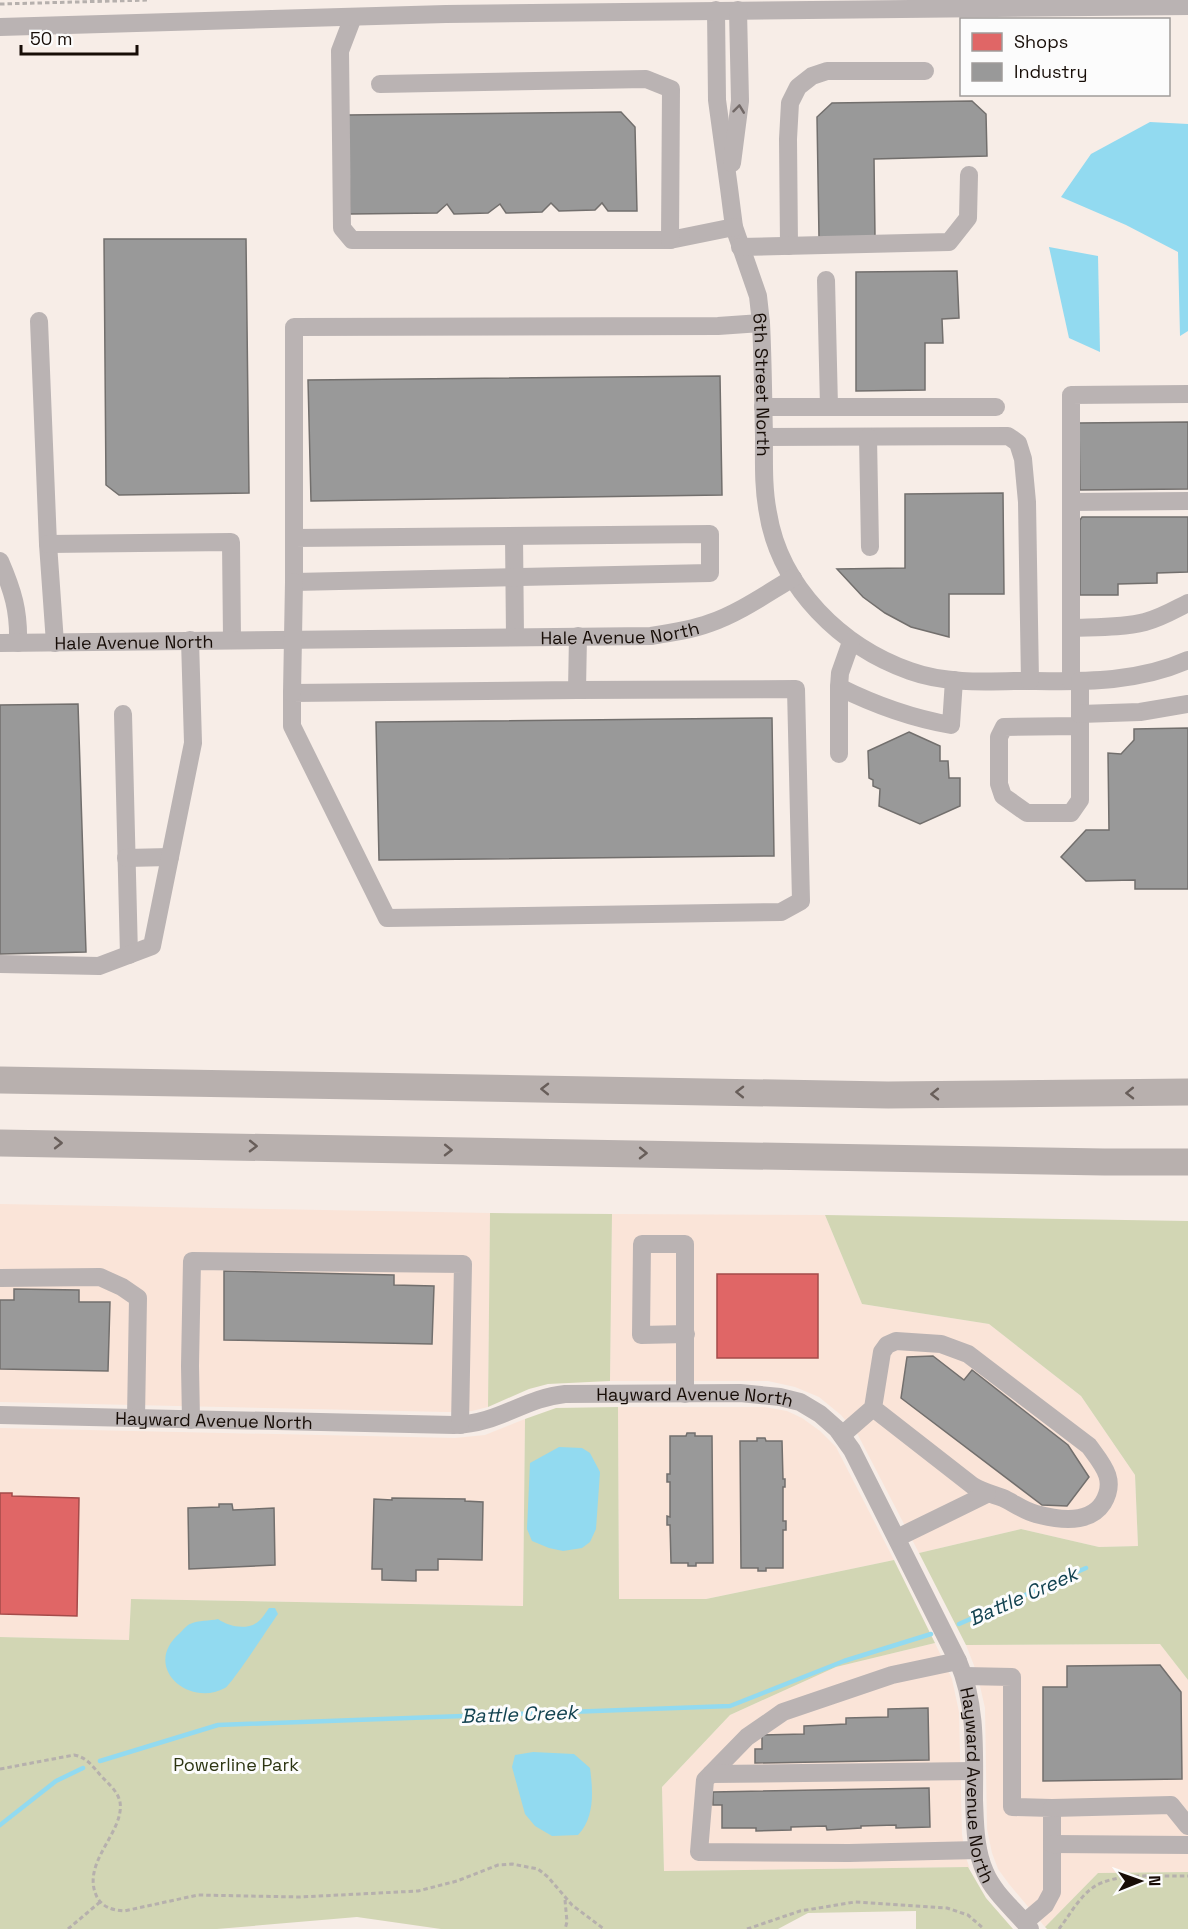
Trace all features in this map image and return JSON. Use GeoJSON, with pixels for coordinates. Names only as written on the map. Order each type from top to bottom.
{"type":"FeatureCollection","features":[{"type":"Feature","properties":{"kind":"highway"},"geometry":{"type":"LineString","coordinates":[[0,1080],[888,1095],[1188,1092]]}},
{"type":"Feature","properties":{"kind":"highway"},"geometry":{"type":"LineString","coordinates":[[0,1143],[1188,1162]]}},
{"type":"Feature","properties":{"kind":"highway"},"geometry":{"type":"LineString","coordinates":[[1104,1162],[1188,1169]]}},
{"type":"Feature","properties":{"kind":"street"},"geometry":{"type":"LineString","coordinates":[[0,27],[353,17],[446,7],[738,10],[1188,6]]}},
{"type":"Feature","properties":{"kind":"street","name":"6th Street North"},"geometry":{"type":"LineString","coordinates":[[716,10],[717,100],[734,227],[758,296],[761,323],[764,487],[768,516],[778,549],[793,578]]}},
{"type":"Feature","properties":{"kind":"street","name":"6th Street North"},"geometry":{"type":"LineString","coordinates":[[729,188],[740,101],[738,10]]}},
{"type":"Feature","properties":{"kind":"street"},"geometry":{"type":"LineString","coordinates":[[353,17],[340,51],[342,228],[352,240],[670,240],[734,227]]}},
{"type":"Feature","properties":{"kind":"street"},"geometry":{"type":"LineString","coordinates":[[789,246],[790,103],[798,87],[812,76],[827,71],[925,71]]}},
{"type":"Feature","properties":{"kind":"street"},"geometry":{"type":"LineString","coordinates":[[380,84],[646,79],[670,89],[670,240]]}},
{"type":"Feature","properties":{"kind":"street"},"geometry":{"type":"LineString","coordinates":[[740,247],[949,242],[969,218],[969,175]]}},
{"type":"Feature","properties":{"kind":"street"},"geometry":{"type":"LineString","coordinates":[[826,280],[829,407]]}},
{"type":"Feature","properties":{"kind":"street"},"geometry":{"type":"LineString","coordinates":[[39,321],[48,544],[55,643]]}},
{"type":"Feature","properties":{"kind":"street"},"geometry":{"type":"LineString","coordinates":[[292,693],[796,689],[801,901],[782,912],[387,918],[292,726],[292,693],[294,639],[294,327],[718,326],[761,323]]}},
{"type":"Feature","properties":{"kind":"street"},"geometry":{"type":"LineString","coordinates":[[1188,394],[1071,395],[1071,628],[1080,720],[1080,800],[1071,813],[1027,813],[1003,796],[999,784],[999,737],[1004,727],[1080,720],[1188,704]]}},
{"type":"Feature","properties":{"kind":"street"},"geometry":{"type":"LineString","coordinates":[[763,407],[996,406]]}},
{"type":"Feature","properties":{"kind":"street"},"geometry":{"type":"LineString","coordinates":[[868,436],[870,547]]}},
{"type":"Feature","properties":{"kind":"street"},"geometry":{"type":"LineString","coordinates":[[764,437],[1008,436],[1018,443],[1023,459],[1027,502],[1029,681]]}},
{"type":"Feature","properties":{"kind":"street"},"geometry":{"type":"LineString","coordinates":[[1071,502],[1188,501]]}},
{"type":"Feature","properties":{"kind":"street"},"geometry":{"type":"LineString","coordinates":[[294,538],[710,534],[710,573],[294,582]]}},
{"type":"Feature","properties":{"kind":"street"},"geometry":{"type":"LineString","coordinates":[[514,536],[515,637]]}},
{"type":"Feature","properties":{"kind":"street"},"geometry":{"type":"LineString","coordinates":[[48,544],[231,542],[232,639]]}},
{"type":"Feature","properties":{"kind":"street"},"geometry":{"type":"LineString","coordinates":[[0,561],[11,584],[18,618],[9,643]]}},
{"type":"Feature","properties":{"kind":"street"},"geometry":{"type":"LineString","coordinates":[[793,578],[811,604],[851,642],[879,658],[912,672],[954,680],[1104,681],[1139,677],[1166,670],[1188,660]]}},
{"type":"Feature","properties":{"kind":"street","name":"Hale Avenue North"},"geometry":{"type":"LineString","coordinates":[[9,643],[651,636],[681,631],[720,619],[793,578]]}},
{"type":"Feature","properties":{"kind":"street"},"geometry":{"type":"LineString","coordinates":[[1071,628],[1145,622],[1188,603]]}},
{"type":"Feature","properties":{"kind":"street"},"geometry":{"type":"LineString","coordinates":[[577,690],[578,636]]}},
{"type":"Feature","properties":{"kind":"street"},"geometry":{"type":"LineString","coordinates":[[0,964],[99,966],[152,946],[193,743],[190,640]]}},
{"type":"Feature","properties":{"kind":"street"},"geometry":{"type":"LineString","coordinates":[[839,754],[839,687],[844,661],[851,642]]}},
{"type":"Feature","properties":{"kind":"street"},"geometry":{"type":"LineString","coordinates":[[839,687],[903,715],[951,725],[954,680]]}},
{"type":"Feature","properties":{"kind":"street"},"geometry":{"type":"LineString","coordinates":[[123,714],[129,955]]}},
{"type":"Feature","properties":{"kind":"street"},"geometry":{"type":"LineString","coordinates":[[126,858],[170,857]]}},
{"type":"Feature","properties":{"kind":"street"},"geometry":{"type":"LineString","coordinates":[[685,1394],[686,1334],[685,1244],[642,1244],[641,1335],[686,1334]]}},
{"type":"Feature","properties":{"kind":"street"},"geometry":{"type":"LineString","coordinates":[[191,1420],[192,1261],[463,1264],[460,1425]]}},
{"type":"Feature","properties":{"kind":"street"},"geometry":{"type":"LineString","coordinates":[[0,1278],[100,1277],[122,1287],[138,1298],[136,1418]]}},
{"type":"Feature","properties":{"kind":"street"},"geometry":{"type":"LineString","coordinates":[[842,1436],[873,1408],[882,1352],[887,1345],[896,1341],[941,1344],[968,1354],[1089,1446],[1109,1478],[1110,1488],[1099,1509],[1091,1516],[1064,1519],[1034,1514],[973,1486],[873,1408]]}},
{"type":"Feature","properties":{"kind":"street","name":"Hayward Avenue North"},"geometry":{"type":"LineString","coordinates":[[0,1415],[460,1425],[489,1420],[536,1400],[559,1395],[758,1394],[788,1398],[803,1404],[820,1414],[842,1436],[854,1453],[962,1668],[974,1724],[975,1820],[978,1850],[985,1874],[1028,1926]]}},
{"type":"Feature","properties":{"kind":"street"},"geometry":{"type":"LineString","coordinates":[[897,1538],[987,1494]]}},
{"type":"Feature","properties":{"kind":"street"},"geometry":{"type":"LineString","coordinates":[[978,1850],[849,1853],[699,1852],[705,1780],[747,1737],[783,1712],[892,1675],[962,1668],[1012,1677],[1012,1807],[1171,1805],[1188,1826]]}},
{"type":"Feature","properties":{"kind":"street"},"geometry":{"type":"LineString","coordinates":[[711,1774],[974,1771]]}},
{"type":"Feature","properties":{"kind":"street"},"geometry":{"type":"LineString","coordinates":[[1028,1926],[1046,1905],[1052,1892],[1052,1808]]}},
{"type":"Feature","properties":{"kind":"street"},"geometry":{"type":"LineString","coordinates":[[1052,1844],[1188,1845]]}},
{"type":"Feature","properties":{"kind":"path"},"geometry":{"type":"LineString","coordinates":[[0,4],[150,0]]}},
{"type":"Feature","properties":{"kind":"path"},"geometry":{"type":"LineString","coordinates":[[0,1769],[74,1755],[84,1757],[118,1795],[121,1804],[119,1816],[98,1860],[93,1878],[94,1891],[106,1907],[124,1911],[198,1895],[300,1897],[418,1891],[457,1881],[498,1865],[512,1864],[538,1869],[548,1877],[565,1898],[604,1929]]}},
{"type":"Feature","properties":{"kind":"path"},"geometry":{"type":"LineString","coordinates":[[1059,1929],[1082,1897],[1099,1884],[1137,1877],[1188,1876]]}},
{"type":"Feature","properties":{"kind":"path"},"geometry":{"type":"LineString","coordinates":[[565,1898],[565,1929]]}},
{"type":"Feature","properties":{"kind":"path"},"geometry":{"type":"LineString","coordinates":[[68,1929],[100,1902]]}},
{"type":"Feature","properties":{"kind":"path"},"geometry":{"type":"LineString","coordinates":[[747,1929],[800,1911],[855,1902],[947,1908],[968,1916],[984,1929]]}},
{"type":"Feature","properties":{"kind":"shaded area"},"geometry":{"type":"Polygon","coordinates":[[[0,1204],[490,1213],[488,1407],[472,1411],[447,1412],[0,1402],[0,1204]]]}},
{"type":"Feature","properties":{"kind":"shaded area"},"geometry":{"type":"Polygon","coordinates":[[[612,1214],[825,1215],[862,1304],[989,1324],[1081,1396],[1135,1475],[1138,1546],[1099,1547],[1021,1529],[919,1553],[858,1435],[841,1415],[819,1397],[795,1387],[768,1381],[610,1381],[612,1214]]]}},
{"type":"Feature","properties":{"kind":"shaded area"},"geometry":{"type":"Polygon","coordinates":[[[618,1407],[765,1407],[787,1411],[802,1418],[836,1447],[894,1560],[706,1599],[619,1600],[618,1407]]]}},
{"type":"Feature","properties":{"kind":"shaded area"},"geometry":{"type":"Polygon","coordinates":[[[525,1419],[523,1606],[131,1599],[129,1640],[0,1637],[0,1428],[455,1438],[485,1435],[525,1419]]]}},
{"type":"Feature","properties":{"kind":"shaded area"},"geometry":{"type":"Polygon","coordinates":[[[935,1643],[952,1679],[959,1712],[962,1834],[970,1869],[968,1867],[664,1871],[662,1787],[730,1715],[836,1667],[935,1643]]]}},
{"type":"Feature","properties":{"kind":"shaded area"},"geometry":{"type":"Polygon","coordinates":[[[1160,1644],[1188,1680],[1188,1872],[1098,1873],[1045,1927],[998,1869],[992,1853],[987,1829],[985,1708],[977,1673],[966,1645],[1160,1644]]]}},
{"type":"Feature","properties":{"kind":"green space"},"geometry":{"type":"Polygon","coordinates":[[[490,1213],[612,1214],[610,1381],[548,1384],[529,1389],[488,1407],[490,1213]]]}},
{"type":"Feature","properties":{"kind":"green space"},"geometry":{"type":"Polygon","coordinates":[[[825,1215],[1188,1221],[1188,1680],[1160,1644],[966,1645],[919,1553],[1021,1529],[1099,1547],[1138,1546],[1135,1475],[1081,1396],[989,1324],[862,1304],[825,1215]]]}},
{"type":"Feature","properties":{"kind":"green space","name":"Powerline Park"},"geometry":{"type":"Polygon","coordinates":[[[618,1407],[619,1599],[706,1599],[894,1560],[935,1643],[836,1667],[730,1715],[662,1787],[664,1871],[968,1867],[986,1898],[1013,1929],[916,1929],[916,1911],[808,1913],[778,1929],[441,1929],[357,1917],[217,1929],[0,1929],[0,1637],[129,1640],[131,1599],[523,1606],[525,1419],[556,1408],[618,1407]]]}},
{"type":"Feature","properties":{"kind":"green space"},"geometry":{"type":"Polygon","coordinates":[[[1188,1872],[1188,1929],[1047,1929],[1045,1927],[1098,1873],[1188,1872]]]}},
{"type":"Feature","properties":{"kind":"water"},"geometry":{"type":"Polygon","coordinates":[[[1150,122],[1188,124],[1188,331],[1180,336],[1178,252],[1126,225],[1061,197],[1091,154],[1150,122]]]}},
{"type":"Feature","properties":{"kind":"water"},"geometry":{"type":"Polygon","coordinates":[[[1049,247],[1098,256],[1100,352],[1069,338],[1049,247]]]}},
{"type":"Feature","properties":{"kind":"water"},"geometry":{"type":"Polygon","coordinates":[[[559,1447],[582,1448],[590,1453],[600,1472],[596,1529],[590,1542],[582,1548],[563,1551],[532,1541],[527,1529],[530,1463],[559,1447]]]}},
{"type":"Feature","properties":{"kind":"water"},"geometry":{"type":"Polygon","coordinates":[[[269,1608],[275,1608],[278,1614],[243,1666],[225,1688],[211,1693],[184,1688],[167,1670],[165,1658],[169,1646],[188,1625],[218,1619],[233,1626],[250,1626],[260,1620],[269,1608]]]}},
{"type":"Feature","properties":{"kind":"water"},"geometry":{"type":"Polygon","coordinates":[[[533,1752],[574,1754],[590,1768],[592,1803],[584,1828],[578,1835],[552,1836],[535,1826],[525,1814],[512,1767],[515,1755],[533,1752]]]}},
{"type":"Feature","properties":{"kind":"building: Shops"},"geometry":{"type":"Polygon","coordinates":[[[717,1274],[818,1274],[818,1358],[717,1358],[717,1274]]]}},
{"type":"Feature","properties":{"kind":"building: Shops"},"geometry":{"type":"Polygon","coordinates":[[[0,1493],[12,1493],[12,1496],[79,1498],[77,1616],[0,1614],[0,1493]]]}},
{"type":"Feature","properties":{"kind":"building: Industry"},"geometry":{"type":"Polygon","coordinates":[[[972,101],[986,114],[987,156],[874,159],[875,237],[819,237],[817,117],[832,103],[972,101]]]}},
{"type":"Feature","properties":{"kind":"building: Industry"},"geometry":{"type":"Polygon","coordinates":[[[621,112],[635,127],[637,211],[608,211],[602,203],[595,210],[559,211],[551,203],[542,212],[506,213],[500,204],[488,213],[454,214],[447,204],[437,213],[350,214],[348,115],[621,112]]]}},
{"type":"Feature","properties":{"kind":"building: Industry"},"geometry":{"type":"Polygon","coordinates":[[[104,239],[246,239],[249,493],[119,495],[106,485],[104,239]]]}},
{"type":"Feature","properties":{"kind":"building: Industry"},"geometry":{"type":"Polygon","coordinates":[[[957,271],[959,318],[942,319],[943,343],[925,343],[925,390],[856,391],[856,272],[957,271]]]}},
{"type":"Feature","properties":{"kind":"building: Industry"},"geometry":{"type":"Polygon","coordinates":[[[720,376],[722,495],[311,501],[308,380],[720,376]]]}},
{"type":"Feature","properties":{"kind":"building: Industry"},"geometry":{"type":"Polygon","coordinates":[[[1188,422],[1188,489],[1080,490],[1079,423],[1188,422]]]}},
{"type":"Feature","properties":{"kind":"building: Industry"},"geometry":{"type":"Polygon","coordinates":[[[1003,493],[1004,594],[949,594],[949,637],[911,627],[885,613],[863,597],[837,569],[905,568],[905,494],[1003,493]]]}},
{"type":"Feature","properties":{"kind":"building: Industry"},"geometry":{"type":"Polygon","coordinates":[[[1082,517],[1188,517],[1188,572],[1157,573],[1157,583],[1118,584],[1118,595],[1080,595],[1080,520],[1082,517]]]}},
{"type":"Feature","properties":{"kind":"building: Industry"},"geometry":{"type":"Polygon","coordinates":[[[78,704],[86,952],[0,954],[0,705],[78,704]]]}},
{"type":"Feature","properties":{"kind":"building: Industry"},"geometry":{"type":"Polygon","coordinates":[[[772,718],[774,856],[379,860],[376,722],[772,718]]]}},
{"type":"Feature","properties":{"kind":"building: Industry"},"geometry":{"type":"Polygon","coordinates":[[[1188,728],[1188,889],[1135,889],[1135,880],[1086,881],[1061,857],[1086,830],[1109,830],[1108,753],[1121,754],[1134,740],[1134,729],[1188,728]]]}},
{"type":"Feature","properties":{"kind":"building: Industry"},"geometry":{"type":"Polygon","coordinates":[[[909,732],[940,746],[940,761],[948,761],[949,778],[960,778],[960,806],[920,824],[879,806],[880,789],[873,786],[873,780],[869,778],[868,751],[909,732]]]}},
{"type":"Feature","properties":{"kind":"building: Industry"},"geometry":{"type":"Polygon","coordinates":[[[224,1271],[394,1275],[394,1285],[434,1286],[432,1344],[224,1340],[224,1271]]]}},
{"type":"Feature","properties":{"kind":"building: Industry"},"geometry":{"type":"Polygon","coordinates":[[[14,1289],[79,1290],[79,1302],[110,1302],[108,1371],[0,1369],[0,1300],[14,1300],[14,1289]]]}},
{"type":"Feature","properties":{"kind":"building: Industry"},"geometry":{"type":"Polygon","coordinates":[[[933,1356],[964,1380],[972,1370],[1068,1445],[1089,1477],[1067,1506],[1042,1505],[901,1398],[907,1357],[933,1356]]]}},
{"type":"Feature","properties":{"kind":"building: Industry"},"geometry":{"type":"Polygon","coordinates":[[[687,1433],[695,1433],[695,1436],[712,1436],[713,1563],[696,1563],[696,1566],[688,1566],[688,1563],[671,1563],[670,1525],[667,1525],[667,1516],[670,1517],[670,1482],[667,1482],[667,1474],[670,1474],[670,1436],[686,1436],[687,1433]]]}},
{"type":"Feature","properties":{"kind":"building: Industry"},"geometry":{"type":"Polygon","coordinates":[[[757,1438],[765,1438],[766,1441],[782,1441],[783,1479],[785,1479],[783,1521],[786,1521],[786,1530],[783,1530],[783,1568],[766,1568],[766,1571],[758,1571],[758,1568],[741,1568],[740,1441],[757,1441],[757,1438]]]}},
{"type":"Feature","properties":{"kind":"building: Industry"},"geometry":{"type":"Polygon","coordinates":[[[392,1498],[465,1499],[465,1501],[483,1502],[482,1560],[438,1559],[438,1570],[416,1570],[416,1581],[382,1580],[382,1569],[372,1569],[374,1499],[392,1500],[392,1498]]]}},
{"type":"Feature","properties":{"kind":"building: Industry"},"geometry":{"type":"Polygon","coordinates":[[[219,1504],[232,1504],[233,1510],[274,1508],[275,1565],[189,1569],[188,1508],[219,1507],[219,1504]]]}},
{"type":"Feature","properties":{"kind":"building: Industry"},"geometry":{"type":"Polygon","coordinates":[[[1160,1665],[1181,1692],[1182,1779],[1043,1781],[1043,1687],[1067,1687],[1067,1666],[1160,1665]]]}},
{"type":"Feature","properties":{"kind":"building: Industry"},"geometry":{"type":"Polygon","coordinates":[[[928,1708],[929,1760],[755,1763],[755,1749],[762,1749],[762,1735],[804,1734],[804,1726],[846,1724],[846,1718],[888,1717],[888,1709],[928,1708]]]}},
{"type":"Feature","properties":{"kind":"building: Industry"},"geometry":{"type":"Polygon","coordinates":[[[929,1788],[930,1827],[861,1826],[861,1828],[827,1830],[826,1826],[756,1831],[756,1828],[722,1828],[722,1805],[713,1805],[713,1792],[929,1788]]]}},
{"type":"Feature","properties":{"kind":"waterway","name":"Battle Creek"},"geometry":{"type":"LineString","coordinates":[[959,1624],[1086,1568]]}},
{"type":"Feature","properties":{"kind":"waterway","name":"Battle Creek"},"geometry":{"type":"LineString","coordinates":[[100,1761],[218,1725],[730,1706],[844,1661],[931,1634]]}},
{"type":"Feature","properties":{"kind":"waterway","name":"Battle Creek"},"geometry":{"type":"LineString","coordinates":[[0,1825],[56,1781],[83,1768]]}}]}
